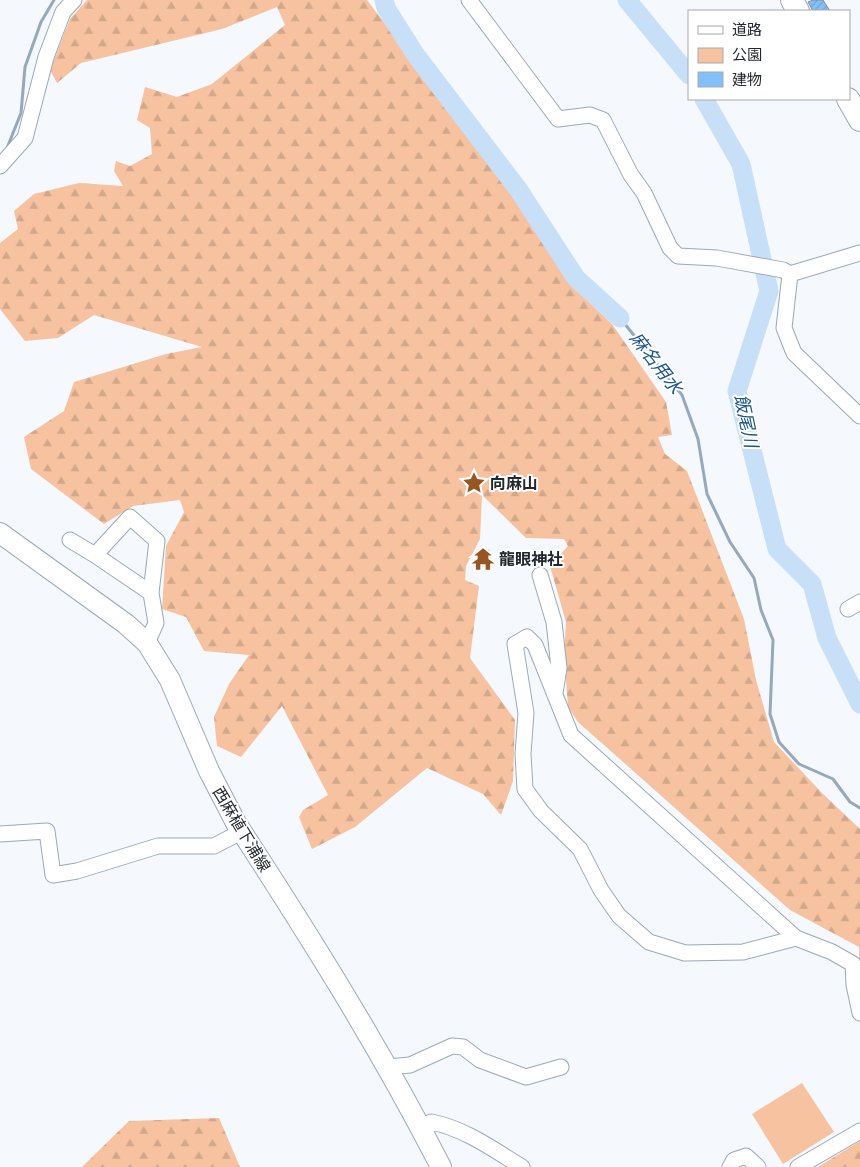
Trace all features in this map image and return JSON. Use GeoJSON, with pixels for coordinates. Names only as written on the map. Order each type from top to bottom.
{"type":"FeatureCollection","features":[{"type":"Feature","properties":{"kind":"highway"},"geometry":{"type":"LineString","coordinates":[[849,100],[860,120]]}},
{"type":"Feature","properties":{"kind":"main road","name":"西麻植下浦線"},"geometry":{"type":"LineString","coordinates":[[0,533],[126,624],[147,643],[170,680],[219,794],[369,1033],[441,1167]]}},
{"type":"Feature","properties":{"kind":"street"},"geometry":{"type":"LineString","coordinates":[[0,166],[25,138],[46,57],[63,12],[74,0]]}},
{"type":"Feature","properties":{"kind":"street"},"geometry":{"type":"LineString","coordinates":[[469,0],[558,119],[590,115],[603,120],[631,175],[644,193],[670,248],[678,256],[722,259],[787,272],[860,253]]}},
{"type":"Feature","properties":{"kind":"street"},"geometry":{"type":"LineString","coordinates":[[787,272],[784,328],[794,353],[860,416]]}},
{"type":"Feature","properties":{"kind":"street"},"geometry":{"type":"LineString","coordinates":[[95,555],[130,517],[157,541],[151,593],[156,623],[147,643]]}},
{"type":"Feature","properties":{"kind":"street"},"geometry":{"type":"LineString","coordinates":[[70,540],[151,593]]}},
{"type":"Feature","properties":{"kind":"street"},"geometry":{"type":"LineString","coordinates":[[540,575],[554,622],[559,668],[555,695]]}},
{"type":"Feature","properties":{"kind":"street"},"geometry":{"type":"LineString","coordinates":[[796,938],[743,952],[685,953],[649,942],[619,916],[601,890],[580,849],[541,811],[525,789],[523,754],[526,713],[515,644],[527,637],[535,645],[571,735],[796,938],[832,952],[853,964],[854,985],[860,1013]]}},
{"type":"Feature","properties":{"kind":"street"},"geometry":{"type":"LineString","coordinates":[[0,834],[47,831],[52,875],[77,871],[158,846],[214,846],[242,832]]}},
{"type":"Feature","properties":{"kind":"street"},"geometry":{"type":"LineString","coordinates":[[388,1067],[410,1065],[452,1046],[463,1047],[480,1060],[526,1077],[561,1066]]}},
{"type":"Feature","properties":{"kind":"street"},"geometry":{"type":"LineString","coordinates":[[421,1128],[431,1122],[440,1123],[474,1138],[522,1167]]}},
{"type":"Feature","properties":{"kind":"street"},"geometry":{"type":"LineString","coordinates":[[798,1167],[860,1131]]}},
{"type":"Feature","properties":{"kind":"street"},"geometry":{"type":"LineString","coordinates":[[730,1167],[734,1160],[746,1156],[758,1167]]}},
{"type":"Feature","properties":{"kind":"green space"},"geometry":{"type":"Polygon","coordinates":[[[87,0],[367,0],[504,181],[574,288],[612,324],[666,402],[672,435],[658,437],[665,454],[687,471],[744,619],[756,680],[774,742],[822,793],[860,829],[860,964],[859,947],[790,910],[578,722],[568,707],[564,655],[566,622],[550,566],[568,546],[564,539],[526,538],[482,495],[480,539],[466,566],[465,580],[479,586],[470,658],[515,720],[513,781],[501,815],[483,794],[427,768],[355,827],[312,849],[299,817],[303,810],[328,795],[282,706],[241,757],[217,746],[214,717],[229,684],[249,655],[204,651],[186,617],[162,609],[166,546],[184,512],[180,500],[133,506],[104,524],[31,469],[24,437],[64,411],[74,382],[166,354],[202,347],[94,315],[58,338],[25,341],[0,309],[0,243],[18,229],[14,211],[34,194],[79,183],[123,186],[114,171],[116,161],[130,166],[152,154],[150,128],[137,120],[145,87],[177,97],[212,84],[285,25],[277,7],[222,29],[81,63],[57,83],[50,70],[70,19],[87,0]]]}},
{"type":"Feature","properties":{"kind":"green space"},"geometry":{"type":"Polygon","coordinates":[[[802,1083],[834,1132],[783,1164],[752,1114],[802,1083]]]}},
{"type":"Feature","properties":{"kind":"green space"},"geometry":{"type":"Polygon","coordinates":[[[219,1118],[240,1167],[82,1167],[129,1121],[219,1118]]]}},
{"type":"Feature","properties":{"kind":"green space"},"geometry":{"type":"Polygon","coordinates":[[[860,1141],[860,1167],[818,1167],[860,1141]]]}},
{"type":"Feature","properties":{"kind":"building"},"geometry":{"type":"Polygon","coordinates":[[[823,0],[829,10],[812,10],[808,2],[823,0]]]}},
{"type":"Feature","properties":{"kind":"building"},"geometry":{"type":"Polygon","coordinates":[[[489,550],[492,565],[480,567],[478,552],[489,550]]]}},
{"type":"Feature","properties":{"kind":"waterway"},"geometry":{"type":"LineString","coordinates":[[7,148],[21,113],[25,67],[41,22],[54,0]]}},
{"type":"Feature","properties":{"kind":"waterway","name":"麻名用水"},"geometry":{"type":"LineString","coordinates":[[384,0],[386,8],[415,54],[518,189],[576,278],[620,318]]}},
{"type":"Feature","properties":{"kind":"waterway","name":"飯尾川"},"geometry":{"type":"LineString","coordinates":[[627,0],[688,74]]}},
{"type":"Feature","properties":{"kind":"waterway","name":"飯尾川"},"geometry":{"type":"LineString","coordinates":[[705,100],[741,164],[769,291],[737,391],[777,549],[812,584],[827,638],[860,704]]}},
{"type":"Feature","properties":{"kind":"waterway","name":"麻名用水"},"geometry":{"type":"LineString","coordinates":[[620,318],[682,395],[698,439],[707,494],[730,542],[754,578],[761,610],[773,640],[770,714],[779,742],[799,764],[833,779],[850,802],[860,808]]}},
{"type":"Feature","properties":{"kind":"place","name":"向麻山"},"geometry":{"type":"Point","coordinates":[474,483]}},
{"type":"Feature","properties":{"kind":"place","name":"龍眼神社"},"geometry":{"type":"Point","coordinates":[483,559]}}]}
